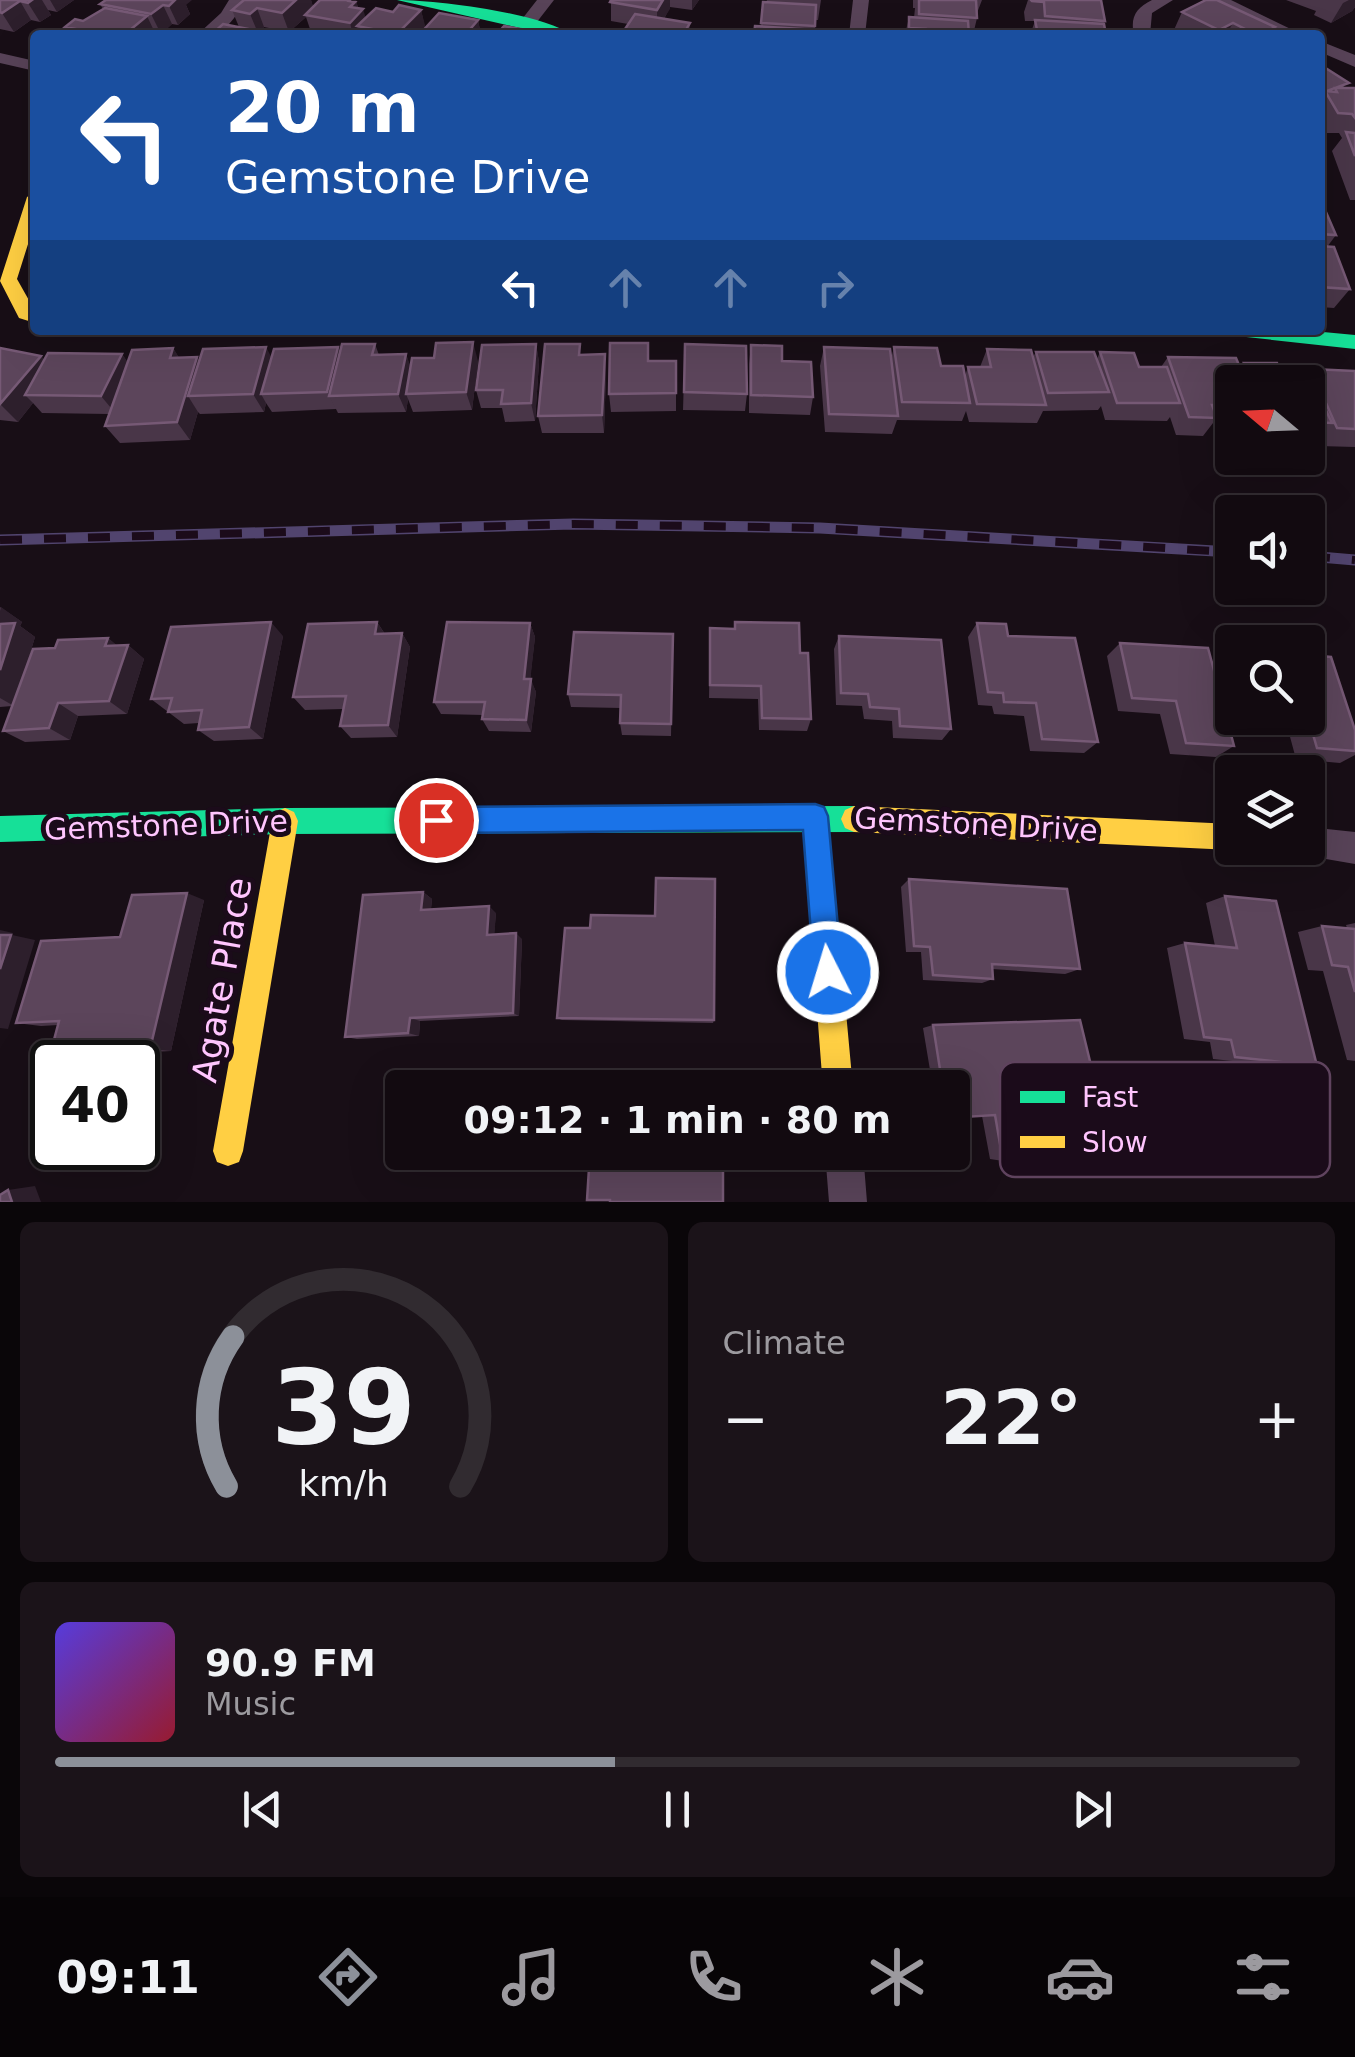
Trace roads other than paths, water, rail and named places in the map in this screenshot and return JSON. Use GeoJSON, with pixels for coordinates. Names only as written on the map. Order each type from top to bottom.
{"type":"FeatureCollection","features":[{"type":"Feature","properties":{"kind":"street"},"geometry":{"type":"LineString","coordinates":[[212,30],[228,16],[237,0]]}},
{"type":"Feature","properties":{"kind":"street"},"geometry":{"type":"LineString","coordinates":[[404,0],[549,30]]}},
{"type":"Feature","properties":{"kind":"street"},"geometry":{"type":"LineString","coordinates":[[527,23],[546,0]]}},
{"type":"Feature","properties":{"kind":"street"},"geometry":{"type":"LineString","coordinates":[[857,30],[861,0]]}},
{"type":"Feature","properties":{"kind":"street"},"geometry":{"type":"LineString","coordinates":[[1141,30],[1146,10],[1165,0]]}},
{"type":"Feature","properties":{"kind":"street"},"geometry":{"type":"LineString","coordinates":[[1218,0],[1284,30]]}},
{"type":"Feature","properties":{"kind":"street"},"geometry":{"type":"LineString","coordinates":[[1325,48],[1355,62]]}},
{"type":"Feature","properties":{"kind":"street"},"geometry":{"type":"LineString","coordinates":[[0,58],[30,65]]}},
{"type":"Feature","properties":{"kind":"street"},"geometry":{"type":"LineString","coordinates":[[30,213],[8,279],[25,314],[30,316]]}},
{"type":"Feature","properties":{"kind":"street"},"geometry":{"type":"LineString","coordinates":[[1287,335],[1355,342]]}},
{"type":"Feature","properties":{"kind":"street"},"geometry":{"type":"LineString","coordinates":[[815,816],[836,1070]]}},
{"type":"Feature","properties":{"kind":"street","name":"Gemstone Drive"},"geometry":{"type":"LineString","coordinates":[[0,829],[815,816],[1215,836]]}},
{"type":"Feature","properties":{"kind":"street","name":"Agate Place"},"geometry":{"type":"LineString","coordinates":[[228,1151],[285,822]]}},
{"type":"Feature","properties":{"kind":"street"},"geometry":{"type":"LineString","coordinates":[[1325,845],[1355,848]]}},
{"type":"Feature","properties":{"kind":"street"},"geometry":{"type":"LineString","coordinates":[[845,1170],[848,1202]]}},
{"type":"Feature","properties":{"kind":"railway"},"geometry":{"type":"LineString","coordinates":[[0,540],[573,524],[820,528],[1215,551]]}},
{"type":"Feature","properties":{"kind":"railway"},"geometry":{"type":"LineString","coordinates":[[1325,557],[1355,560]]}}]}
